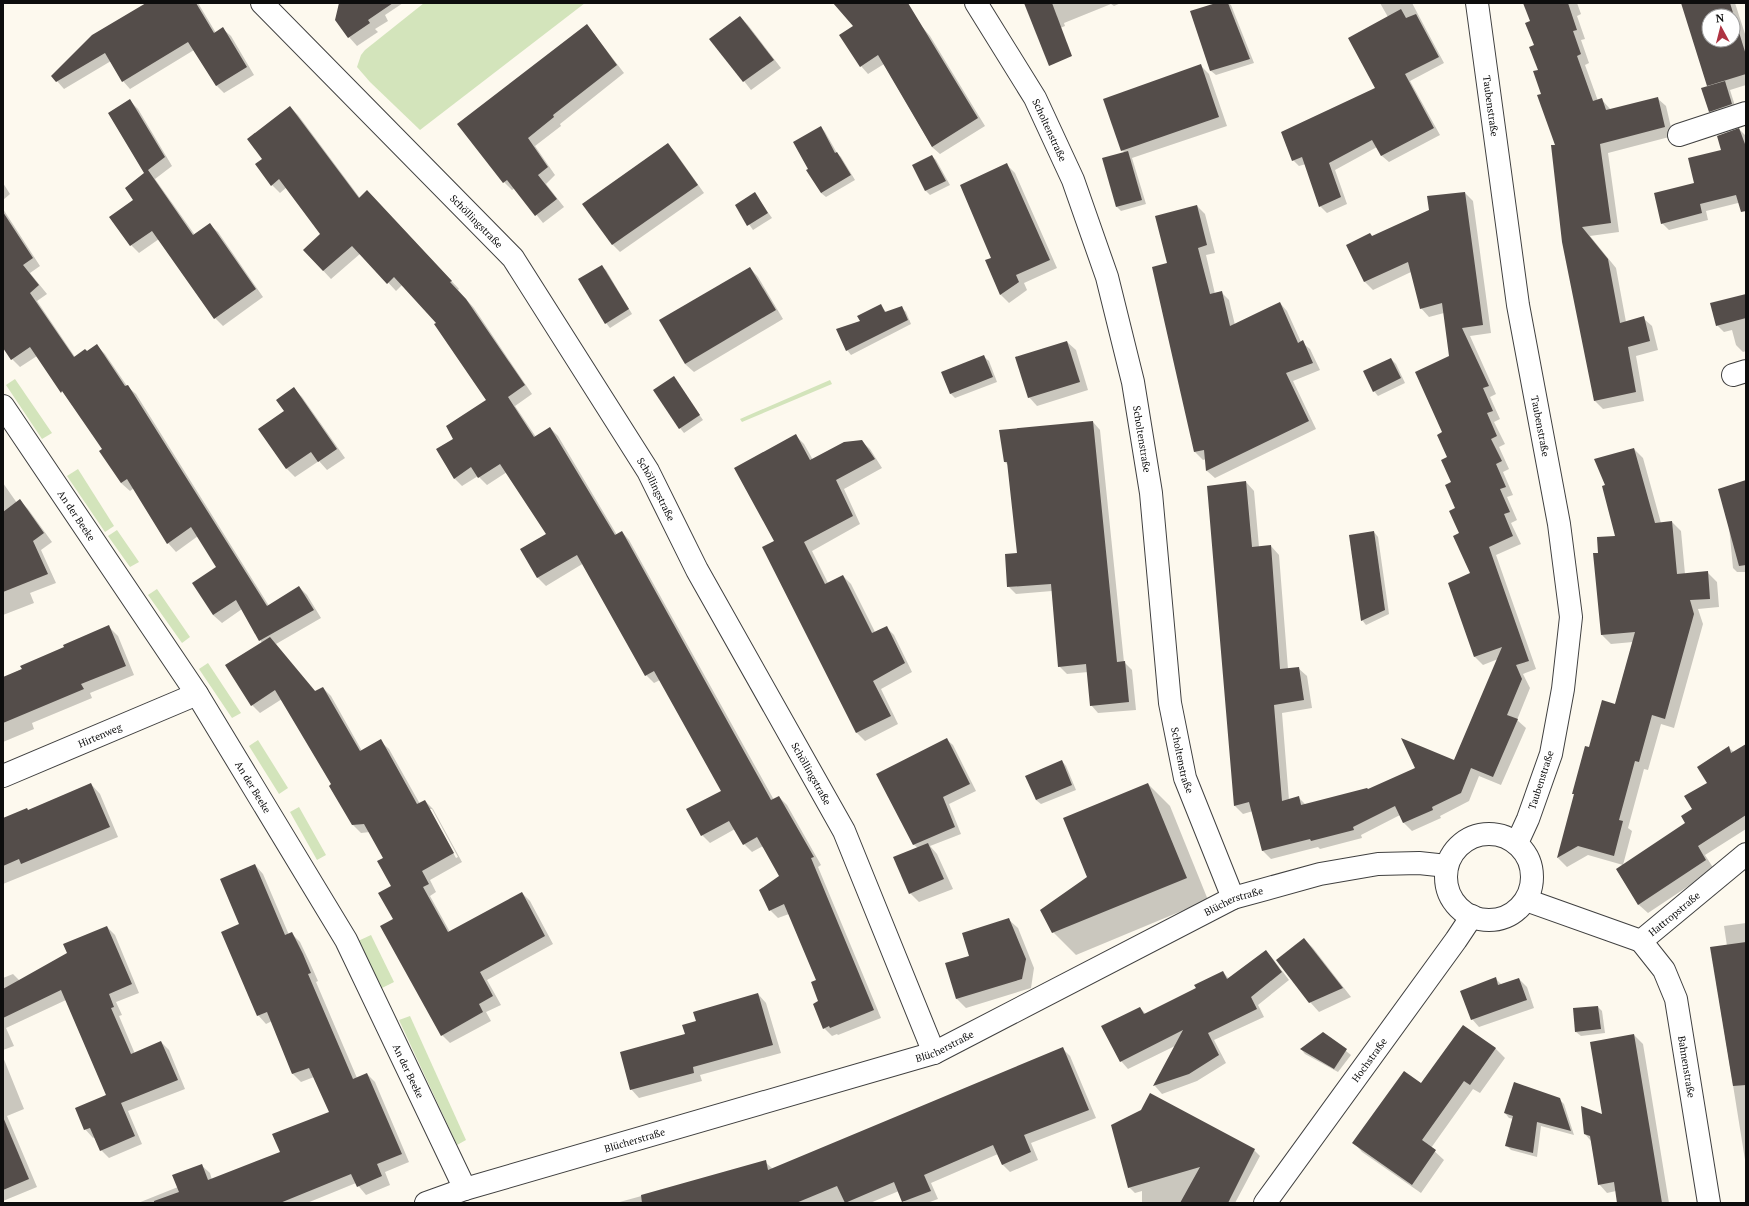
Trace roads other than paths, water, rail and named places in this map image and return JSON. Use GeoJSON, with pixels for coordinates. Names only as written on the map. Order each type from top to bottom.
{"type":"FeatureCollection","features":[{"type":"Feature","properties":{"kind":"street","name":"Schöllingstraße"},"geometry":{"type":"LineString","coordinates":[[262,3],[513,258],[648,471],[696,570],[844,830],[934,1053]]}},
{"type":"Feature","properties":{"kind":"street","name":"Scholtenstraße"},"geometry":{"type":"LineString","coordinates":[[976,3],[1035,98],[1073,180],[1107,277],[1133,382],[1151,493],[1170,703],[1185,778],[1233,898]]}},
{"type":"Feature","properties":{"kind":"street","name":"Taubenstraße"},"geometry":{"type":"LineString","coordinates":[[1477,3],[1518,305],[1559,524],[1571,617],[1563,689],[1551,754],[1528,819],[1517,843]]}},
{"type":"Feature","properties":{"kind":"street"},"geometry":{"type":"LineString","coordinates":[[1679,135],[1746,113]]}},
{"type":"Feature","properties":{"kind":"street","name":"An der Beeke"},"geometry":{"type":"LineString","coordinates":[[3,406],[197,694],[346,940],[465,1189]]}},
{"type":"Feature","properties":{"kind":"street","name":"Hirtenweg"},"geometry":{"type":"LineString","coordinates":[[3,776],[197,694]]}},
{"type":"Feature","properties":{"kind":"street"},"geometry":{"type":"LineString","coordinates":[[1497,834],[1517,843],[1530,862],[1532,882],[1526,900],[1514,912],[1498,919],[1483,919],[1472,916],[1456,904],[1446,886],[1447,866],[1458,846],[1475,835],[1497,834]]}},
{"type":"Feature","properties":{"kind":"street","name":"Hattropstraße"},"geometry":{"type":"LineString","coordinates":[[1526,900],[1641,941],[1746,854]]}},
{"type":"Feature","properties":{"kind":"street","name":"Blücherstraße"},"geometry":{"type":"LineString","coordinates":[[426,1203],[465,1189],[934,1053],[1233,898],[1320,874],[1378,864],[1419,863],[1447,866]]}},
{"type":"Feature","properties":{"kind":"street","name":"Hochstraße"},"geometry":{"type":"LineString","coordinates":[[1265,1203],[1452,947],[1472,916]]}},
{"type":"Feature","properties":{"kind":"street","name":"Bahnenstraße"},"geometry":{"type":"LineString","coordinates":[[1641,941],[1664,970],[1676,999],[1709,1203]]}}]}
